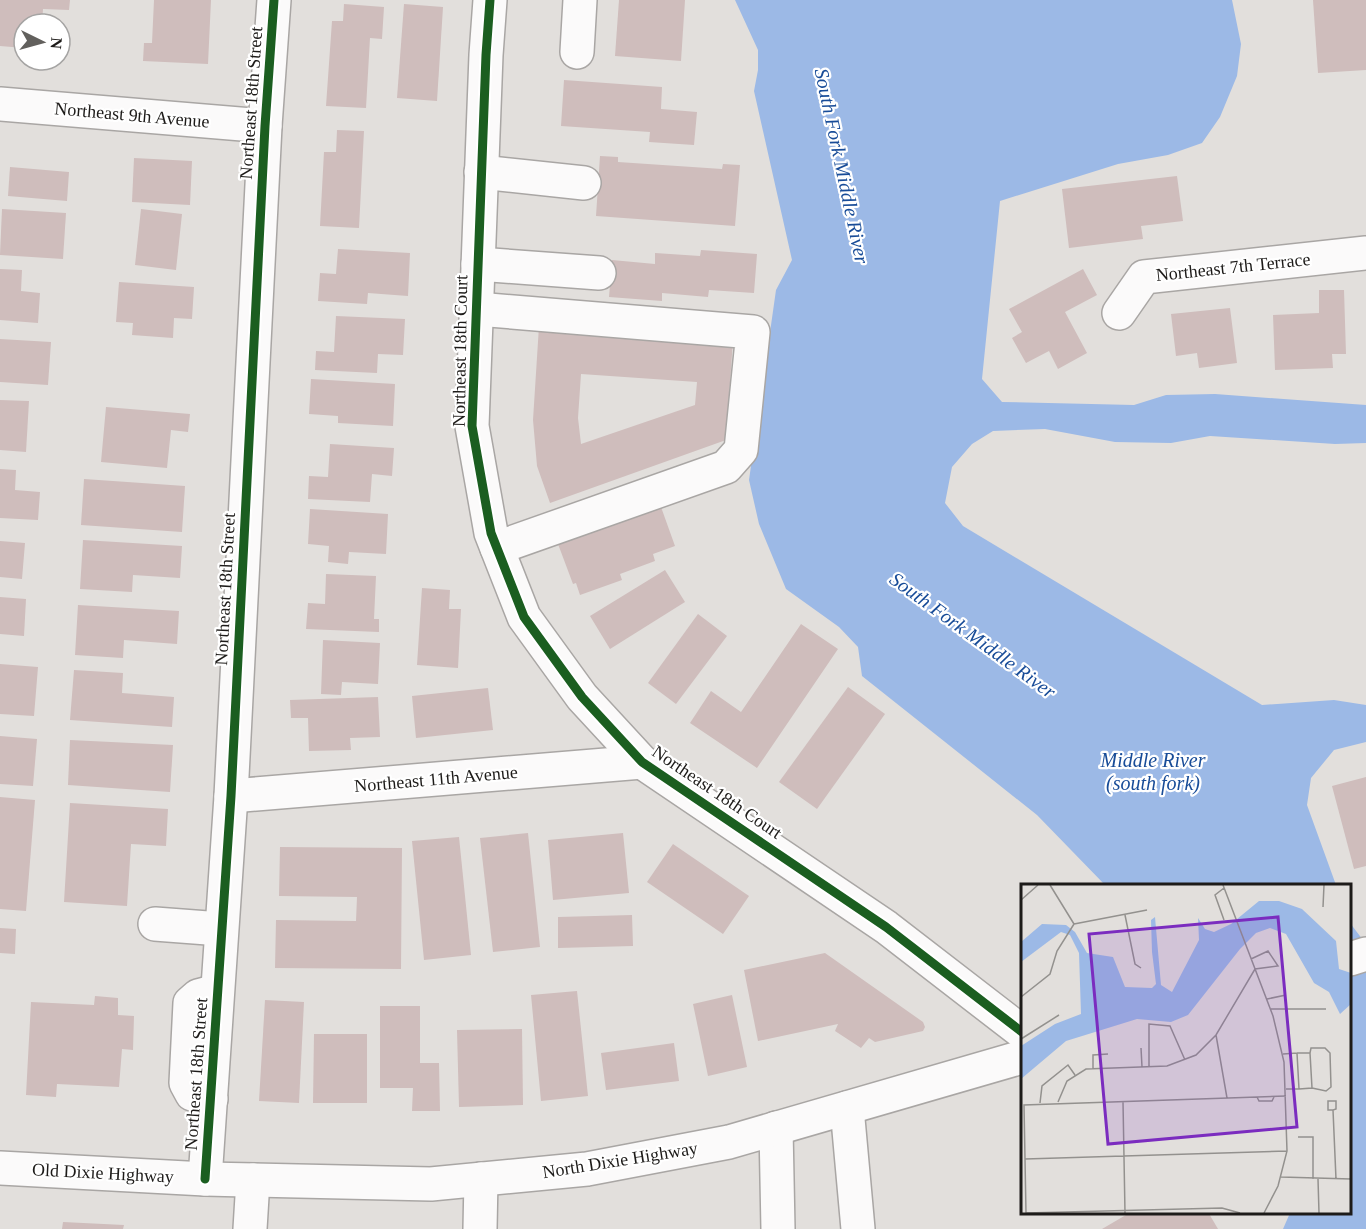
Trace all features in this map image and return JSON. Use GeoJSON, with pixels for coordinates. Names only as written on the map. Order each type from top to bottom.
{"type":"FeatureCollection","features":[{"type":"Feature","properties":{"kind":"street","name":"Northeast 18th Street"},"geometry":{"type":"LineString","coordinates":[[206,1179],[231,796],[265,126],[274,0]]}},
{"type":"Feature","properties":{"kind":"street","name":"Northeast 18th Court"},"geometry":{"type":"LineString","coordinates":[[490,0],[472,426],[491,533],[524,618],[582,697],[642,762],[886,927],[1021,1030]]}},
{"type":"Feature","properties":{"kind":"street"},"geometry":{"type":"LineString","coordinates":[[577,52],[580,0]]}},
{"type":"Feature","properties":{"kind":"street","name":"Northeast 9th Avenue"},"geometry":{"type":"LineString","coordinates":[[0,104],[265,126]]}},
{"type":"Feature","properties":{"kind":"street"},"geometry":{"type":"LineString","coordinates":[[481,172],[584,183]]}},
{"type":"Feature","properties":{"kind":"street","name":"Northeast 7th Terrace"},"geometry":{"type":"LineString","coordinates":[[1119,313],[1144,277],[1366,253]]}},
{"type":"Feature","properties":{"kind":"street"},"geometry":{"type":"LineString","coordinates":[[478,264],[599,273]]}},
{"type":"Feature","properties":{"kind":"street"},"geometry":{"type":"LineString","coordinates":[[477,309],[753,332],[741,450],[726,467],[497,548]]}},
{"type":"Feature","properties":{"kind":"street","name":"Northeast 11th Avenue"},"geometry":{"type":"LineString","coordinates":[[231,796],[642,762]]}},
{"type":"Feature","properties":{"kind":"street"},"geometry":{"type":"LineString","coordinates":[[155,924],[221,929]]}},
{"type":"Feature","properties":{"kind":"street"},"geometry":{"type":"LineString","coordinates":[[1351,959],[1366,954]]}},
{"type":"Feature","properties":{"kind":"street","name":"North Dixie Highway"},"geometry":{"type":"LineString","coordinates":[[206,1179],[431,1184],[587,1169],[729,1142],[1021,1058]]}},
{"type":"Feature","properties":{"kind":"street"},"geometry":{"type":"LineString","coordinates":[[847,1108],[858,1229]]}},
{"type":"Feature","properties":{"kind":"street"},"geometry":{"type":"LineString","coordinates":[[776,1128],[778,1229]]}},
{"type":"Feature","properties":{"kind":"street","name":"Old Dixie Highway"},"geometry":{"type":"LineString","coordinates":[[0,1168],[206,1179]]}},
{"type":"Feature","properties":{"kind":"street"},"geometry":{"type":"LineString","coordinates":[[480,1229],[481,1179]]}},
{"type":"Feature","properties":{"kind":"street"},"geometry":{"type":"LineString","coordinates":[[250,1229],[253,1180]]}},
{"type":"Feature","properties":{"kind":"water","name":"Middle River (south fork)"},"geometry":{"type":"Polygon","coordinates":[[[735,0],[1232,0],[1241,44],[1237,76],[1220,117],[1202,143],[1168,155],[1118,164],[1000,201],[982,379],[1002,402],[1134,405],[1166,395],[1215,394],[1366,405],[1366,443],[1335,444],[1210,436],[1171,443],[1115,442],[1045,429],[993,431],[972,444],[952,467],[945,503],[963,526],[1262,705],[1334,700],[1366,705],[1366,742],[1334,750],[1311,778],[1307,805],[1336,884],[1104,884],[1037,815],[862,676],[858,647],[839,627],[786,589],[759,524],[749,480],[776,290],[792,260],[754,91],[758,70],[758,50],[735,0]]]}},
{"type":"Feature","properties":{"kind":"water"},"geometry":{"type":"Polygon","coordinates":[[[1351,924],[1366,944],[1366,1229],[1283,1229],[1290,1214],[1351,1214],[1351,924]]]}},
{"type":"Feature","properties":{"kind":"building"},"geometry":{"type":"Polygon","coordinates":[[[0,0],[70,0],[69,10],[43,9],[43,12],[12,12],[12,47],[0,46],[0,0]]]}},
{"type":"Feature","properties":{"kind":"building"},"geometry":{"type":"Polygon","coordinates":[[[154,0],[211,0],[208,64],[143,61],[144,43],[152,43],[154,0]]]}},
{"type":"Feature","properties":{"kind":"building"},"geometry":{"type":"Polygon","coordinates":[[[619,0],[685,0],[681,61],[615,56],[619,0]]]}},
{"type":"Feature","properties":{"kind":"building"},"geometry":{"type":"Polygon","coordinates":[[[1313,0],[1366,0],[1366,70],[1318,73],[1313,0]]]}},
{"type":"Feature","properties":{"kind":"building"},"geometry":{"type":"Polygon","coordinates":[[[344,4],[384,7],[382,39],[370,38],[366,108],[326,106],[332,21],[343,21],[344,4]]]}},
{"type":"Feature","properties":{"kind":"building"},"geometry":{"type":"Polygon","coordinates":[[[404,4],[443,7],[437,101],[397,98],[404,4]]]}},
{"type":"Feature","properties":{"kind":"building"},"geometry":{"type":"Polygon","coordinates":[[[564,80],[662,87],[661,109],[697,112],[694,145],[649,142],[650,132],[561,126],[564,80]]]}},
{"type":"Feature","properties":{"kind":"building"},"geometry":{"type":"Polygon","coordinates":[[[337,130],[364,131],[359,228],[320,226],[324,152],[336,152],[337,130]]]}},
{"type":"Feature","properties":{"kind":"building"},"geometry":{"type":"Polygon","coordinates":[[[600,156],[618,157],[618,162],[722,169],[723,164],[740,165],[735,226],[596,216],[600,156]]]}},
{"type":"Feature","properties":{"kind":"building"},"geometry":{"type":"Polygon","coordinates":[[[134,158],[192,161],[190,205],[132,202],[134,158]]]}},
{"type":"Feature","properties":{"kind":"building"},"geometry":{"type":"Polygon","coordinates":[[[10,167],[69,172],[67,201],[8,196],[10,167]]]}},
{"type":"Feature","properties":{"kind":"building"},"geometry":{"type":"Polygon","coordinates":[[[1177,176],[1183,221],[1141,226],[1143,239],[1069,248],[1062,189],[1177,176]]]}},
{"type":"Feature","properties":{"kind":"building"},"geometry":{"type":"Polygon","coordinates":[[[2,209],[66,213],[63,259],[0,255],[2,209]]]}},
{"type":"Feature","properties":{"kind":"building"},"geometry":{"type":"Polygon","coordinates":[[[141,209],[182,214],[176,270],[135,265],[141,209]]]}},
{"type":"Feature","properties":{"kind":"building"},"geometry":{"type":"Polygon","coordinates":[[[338,249],[410,253],[408,296],[368,293],[367,304],[318,301],[320,273],[336,274],[338,249]]]}},
{"type":"Feature","properties":{"kind":"building"},"geometry":{"type":"Polygon","coordinates":[[[701,250],[757,254],[754,293],[709,290],[708,297],[662,293],[662,301],[609,297],[612,260],[655,264],[655,253],[700,256],[701,250]]]}},
{"type":"Feature","properties":{"kind":"building"},"geometry":{"type":"Polygon","coordinates":[[[0,269],[22,270],[21,291],[40,293],[38,323],[0,320],[0,269]]]}},
{"type":"Feature","properties":{"kind":"building"},"geometry":{"type":"Polygon","coordinates":[[[1083,269],[1097,295],[1065,312],[1087,353],[1058,369],[1049,351],[1026,363],[1012,338],[1022,332],[1009,309],[1083,269]]]}},
{"type":"Feature","properties":{"kind":"building"},"geometry":{"type":"Polygon","coordinates":[[[119,282],[194,287],[192,319],[174,318],[173,338],[132,335],[133,323],[116,322],[119,282]]]}},
{"type":"Feature","properties":{"kind":"building"},"geometry":{"type":"Polygon","coordinates":[[[1319,290],[1344,290],[1346,354],[1332,354],[1333,368],[1275,370],[1273,315],[1319,313],[1319,290]]]}},
{"type":"Feature","properties":{"kind":"building"},"geometry":{"type":"Polygon","coordinates":[[[1230,308],[1237,363],[1199,368],[1197,353],[1176,356],[1171,314],[1230,308]]]}},
{"type":"Feature","properties":{"kind":"building"},"geometry":{"type":"Polygon","coordinates":[[[336,316],[405,319],[403,355],[378,354],[377,373],[315,370],[316,351],[334,352],[336,316]]]}},
{"type":"Feature","properties":{"kind":"building"},"geometry":{"type":"Polygon","coordinates":[[[539,326],[733,340],[726,440],[550,503],[537,466],[533,420],[539,326]],[[581,374],[578,418],[581,444],[695,405],[697,382],[581,374]]]}},
{"type":"Feature","properties":{"kind":"building"},"geometry":{"type":"Polygon","coordinates":[[[0,339],[51,342],[48,385],[0,382],[0,339]]]}},
{"type":"Feature","properties":{"kind":"building"},"geometry":{"type":"Polygon","coordinates":[[[311,379],[395,384],[393,426],[338,423],[338,416],[309,414],[311,379]]]}},
{"type":"Feature","properties":{"kind":"building"},"geometry":{"type":"Polygon","coordinates":[[[0,400],[29,401],[26,452],[0,450],[0,400]]]}},
{"type":"Feature","properties":{"kind":"building"},"geometry":{"type":"Polygon","coordinates":[[[106,407],[190,414],[188,432],[171,430],[167,468],[101,462],[106,407]]]}},
{"type":"Feature","properties":{"kind":"building"},"geometry":{"type":"Polygon","coordinates":[[[330,444],[394,448],[392,476],[372,474],[370,502],[308,499],[309,476],[328,477],[330,444]]]}},
{"type":"Feature","properties":{"kind":"building"},"geometry":{"type":"Polygon","coordinates":[[[0,469],[16,470],[15,490],[40,492],[38,520],[0,518],[0,469]]]}},
{"type":"Feature","properties":{"kind":"building"},"geometry":{"type":"Polygon","coordinates":[[[84,479],[185,486],[182,532],[81,525],[84,479]]]}},
{"type":"Feature","properties":{"kind":"building"},"geometry":{"type":"Polygon","coordinates":[[[661,507],[675,546],[653,554],[655,561],[620,574],[622,580],[580,595],[576,583],[573,584],[558,544],[661,507]]]}},
{"type":"Feature","properties":{"kind":"building"},"geometry":{"type":"Polygon","coordinates":[[[310,509],[388,514],[386,554],[349,552],[348,564],[328,562],[329,546],[308,544],[310,509]]]}},
{"type":"Feature","properties":{"kind":"building"},"geometry":{"type":"Polygon","coordinates":[[[83,540],[182,546],[180,578],[133,575],[132,592],[80,589],[83,540]]]}},
{"type":"Feature","properties":{"kind":"building"},"geometry":{"type":"Polygon","coordinates":[[[0,541],[25,543],[22,579],[0,577],[0,541]]]}},
{"type":"Feature","properties":{"kind":"building"},"geometry":{"type":"Polygon","coordinates":[[[665,570],[685,602],[610,649],[590,616],[665,570]]]}},
{"type":"Feature","properties":{"kind":"building"},"geometry":{"type":"Polygon","coordinates":[[[326,574],[376,576],[374,619],[379,619],[379,632],[306,629],[308,603],[325,604],[326,574]]]}},
{"type":"Feature","properties":{"kind":"building"},"geometry":{"type":"Polygon","coordinates":[[[422,588],[450,590],[449,609],[461,609],[458,668],[417,665],[422,588]]]}},
{"type":"Feature","properties":{"kind":"building"},"geometry":{"type":"Polygon","coordinates":[[[0,597],[26,599],[24,636],[0,634],[0,597]]]}},
{"type":"Feature","properties":{"kind":"building"},"geometry":{"type":"Polygon","coordinates":[[[78,605],[179,611],[177,644],[124,640],[123,658],[75,655],[78,605]]]}},
{"type":"Feature","properties":{"kind":"building"},"geometry":{"type":"Polygon","coordinates":[[[698,614],[727,636],[676,704],[648,683],[698,614]]]}},
{"type":"Feature","properties":{"kind":"building"},"geometry":{"type":"Polygon","coordinates":[[[801,624],[838,649],[757,768],[690,723],[711,691],[741,712],[801,624]]]}},
{"type":"Feature","properties":{"kind":"building"},"geometry":{"type":"Polygon","coordinates":[[[323,640],[380,643],[378,684],[342,682],[341,695],[321,694],[323,640]]]}},
{"type":"Feature","properties":{"kind":"building"},"geometry":{"type":"Polygon","coordinates":[[[0,664],[38,667],[34,716],[0,714],[0,664]]]}},
{"type":"Feature","properties":{"kind":"building"},"geometry":{"type":"Polygon","coordinates":[[[74,670],[123,673],[122,693],[174,697],[172,727],[70,720],[74,670]]]}},
{"type":"Feature","properties":{"kind":"building"},"geometry":{"type":"Polygon","coordinates":[[[848,687],[885,714],[817,809],[779,782],[848,687]]]}},
{"type":"Feature","properties":{"kind":"building"},"geometry":{"type":"Polygon","coordinates":[[[488,688],[493,730],[416,738],[412,696],[488,688]]]}},
{"type":"Feature","properties":{"kind":"building"},"geometry":{"type":"Polygon","coordinates":[[[378,697],[380,737],[350,738],[351,750],[309,751],[308,718],[291,718],[290,700],[378,697]]]}},
{"type":"Feature","properties":{"kind":"building"},"geometry":{"type":"Polygon","coordinates":[[[0,736],[37,739],[33,786],[0,784],[0,736]]]}},
{"type":"Feature","properties":{"kind":"building"},"geometry":{"type":"Polygon","coordinates":[[[70,740],[173,745],[170,792],[68,785],[70,740]]]}},
{"type":"Feature","properties":{"kind":"building"},"geometry":{"type":"Polygon","coordinates":[[[1366,777],[1366,866],[1354,869],[1332,786],[1366,777]]]}},
{"type":"Feature","properties":{"kind":"building"},"geometry":{"type":"Polygon","coordinates":[[[0,797],[35,800],[26,911],[0,909],[0,797]]]}},
{"type":"Feature","properties":{"kind":"building"},"geometry":{"type":"Polygon","coordinates":[[[70,803],[168,809],[166,846],[131,844],[127,906],[64,902],[70,803]]]}},
{"type":"Feature","properties":{"kind":"building"},"geometry":{"type":"Polygon","coordinates":[[[528,833],[540,947],[493,952],[480,838],[528,833]]]}},
{"type":"Feature","properties":{"kind":"building"},"geometry":{"type":"Polygon","coordinates":[[[623,833],[629,893],[553,900],[548,840],[623,833]]]}},
{"type":"Feature","properties":{"kind":"building"},"geometry":{"type":"Polygon","coordinates":[[[459,837],[471,955],[424,960],[412,841],[459,837]]]}},
{"type":"Feature","properties":{"kind":"building"},"geometry":{"type":"Polygon","coordinates":[[[673,844],[749,896],[723,934],[647,882],[673,844]]]}},
{"type":"Feature","properties":{"kind":"building"},"geometry":{"type":"Polygon","coordinates":[[[280,847],[402,848],[401,969],[275,968],[276,920],[356,921],[357,897],[279,896],[280,847]]]}},
{"type":"Feature","properties":{"kind":"building"},"geometry":{"type":"Polygon","coordinates":[[[632,915],[633,946],[558,948],[558,917],[632,915]]]}},
{"type":"Feature","properties":{"kind":"building"},"geometry":{"type":"Polygon","coordinates":[[[0,928],[16,929],[15,954],[0,953],[0,928]]]}},
{"type":"Feature","properties":{"kind":"building"},"geometry":{"type":"Polygon","coordinates":[[[825,953],[923,1022],[925,1027],[923,1031],[875,1042],[869,1038],[861,1048],[835,1031],[838,1024],[758,1041],[744,970],[825,953]]]}},
{"type":"Feature","properties":{"kind":"building"},"geometry":{"type":"Polygon","coordinates":[[[577,991],[588,1096],[541,1101],[531,995],[577,991]]]}},
{"type":"Feature","properties":{"kind":"building"},"geometry":{"type":"Polygon","coordinates":[[[732,995],[747,1067],[708,1076],[693,1004],[732,995]]]}},
{"type":"Feature","properties":{"kind":"building"},"geometry":{"type":"Polygon","coordinates":[[[95,996],[118,998],[118,1015],[134,1016],[133,1050],[122,1049],[119,1087],[57,1084],[56,1097],[26,1095],[31,1002],[94,1005],[95,996]]]}},
{"type":"Feature","properties":{"kind":"building"},"geometry":{"type":"Polygon","coordinates":[[[265,1000],[304,1002],[299,1103],[259,1101],[265,1000]]]}},
{"type":"Feature","properties":{"kind":"building"},"geometry":{"type":"Polygon","coordinates":[[[380,1006],[420,1006],[420,1063],[439,1063],[440,1111],[412,1111],[413,1088],[380,1088],[380,1006]]]}},
{"type":"Feature","properties":{"kind":"building"},"geometry":{"type":"Polygon","coordinates":[[[522,1029],[523,1105],[459,1107],[457,1030],[522,1029]]]}},
{"type":"Feature","properties":{"kind":"building"},"geometry":{"type":"Polygon","coordinates":[[[314,1034],[367,1034],[367,1103],[313,1103],[314,1034]]]}},
{"type":"Feature","properties":{"kind":"building"},"geometry":{"type":"Polygon","coordinates":[[[674,1043],[679,1081],[606,1090],[601,1053],[674,1043]]]}},
{"type":"Feature","properties":{"kind":"building"},"geometry":{"type":"Polygon","coordinates":[[[1128,1214],[1209,1214],[1218,1229],[1102,1229],[1128,1214]]]}},
{"type":"Feature","properties":{"kind":"building"},"geometry":{"type":"Polygon","coordinates":[[[63,1222],[124,1225],[123,1229],[62,1229],[63,1222]]]}},
{"type":"Feature","properties":{"kind":"cycle path"},"geometry":{"type":"LineString","coordinates":[[205,1179],[231,796],[265,126],[274,0]]}},
{"type":"Feature","properties":{"kind":"cycle path"},"geometry":{"type":"LineString","coordinates":[[490,0],[472,426],[491,533],[524,617],[582,697],[642,762],[886,927],[1021,1031]]}},
{"type":"Feature","properties":{"kind":"water label","name":"South Fork Middle River"},"geometry":{"type":"Point","coordinates":[842,166]}},
{"type":"Feature","properties":{"kind":"water label","name":"South Fork Middle River"},"geometry":{"type":"Point","coordinates":[973,635]}}]}
